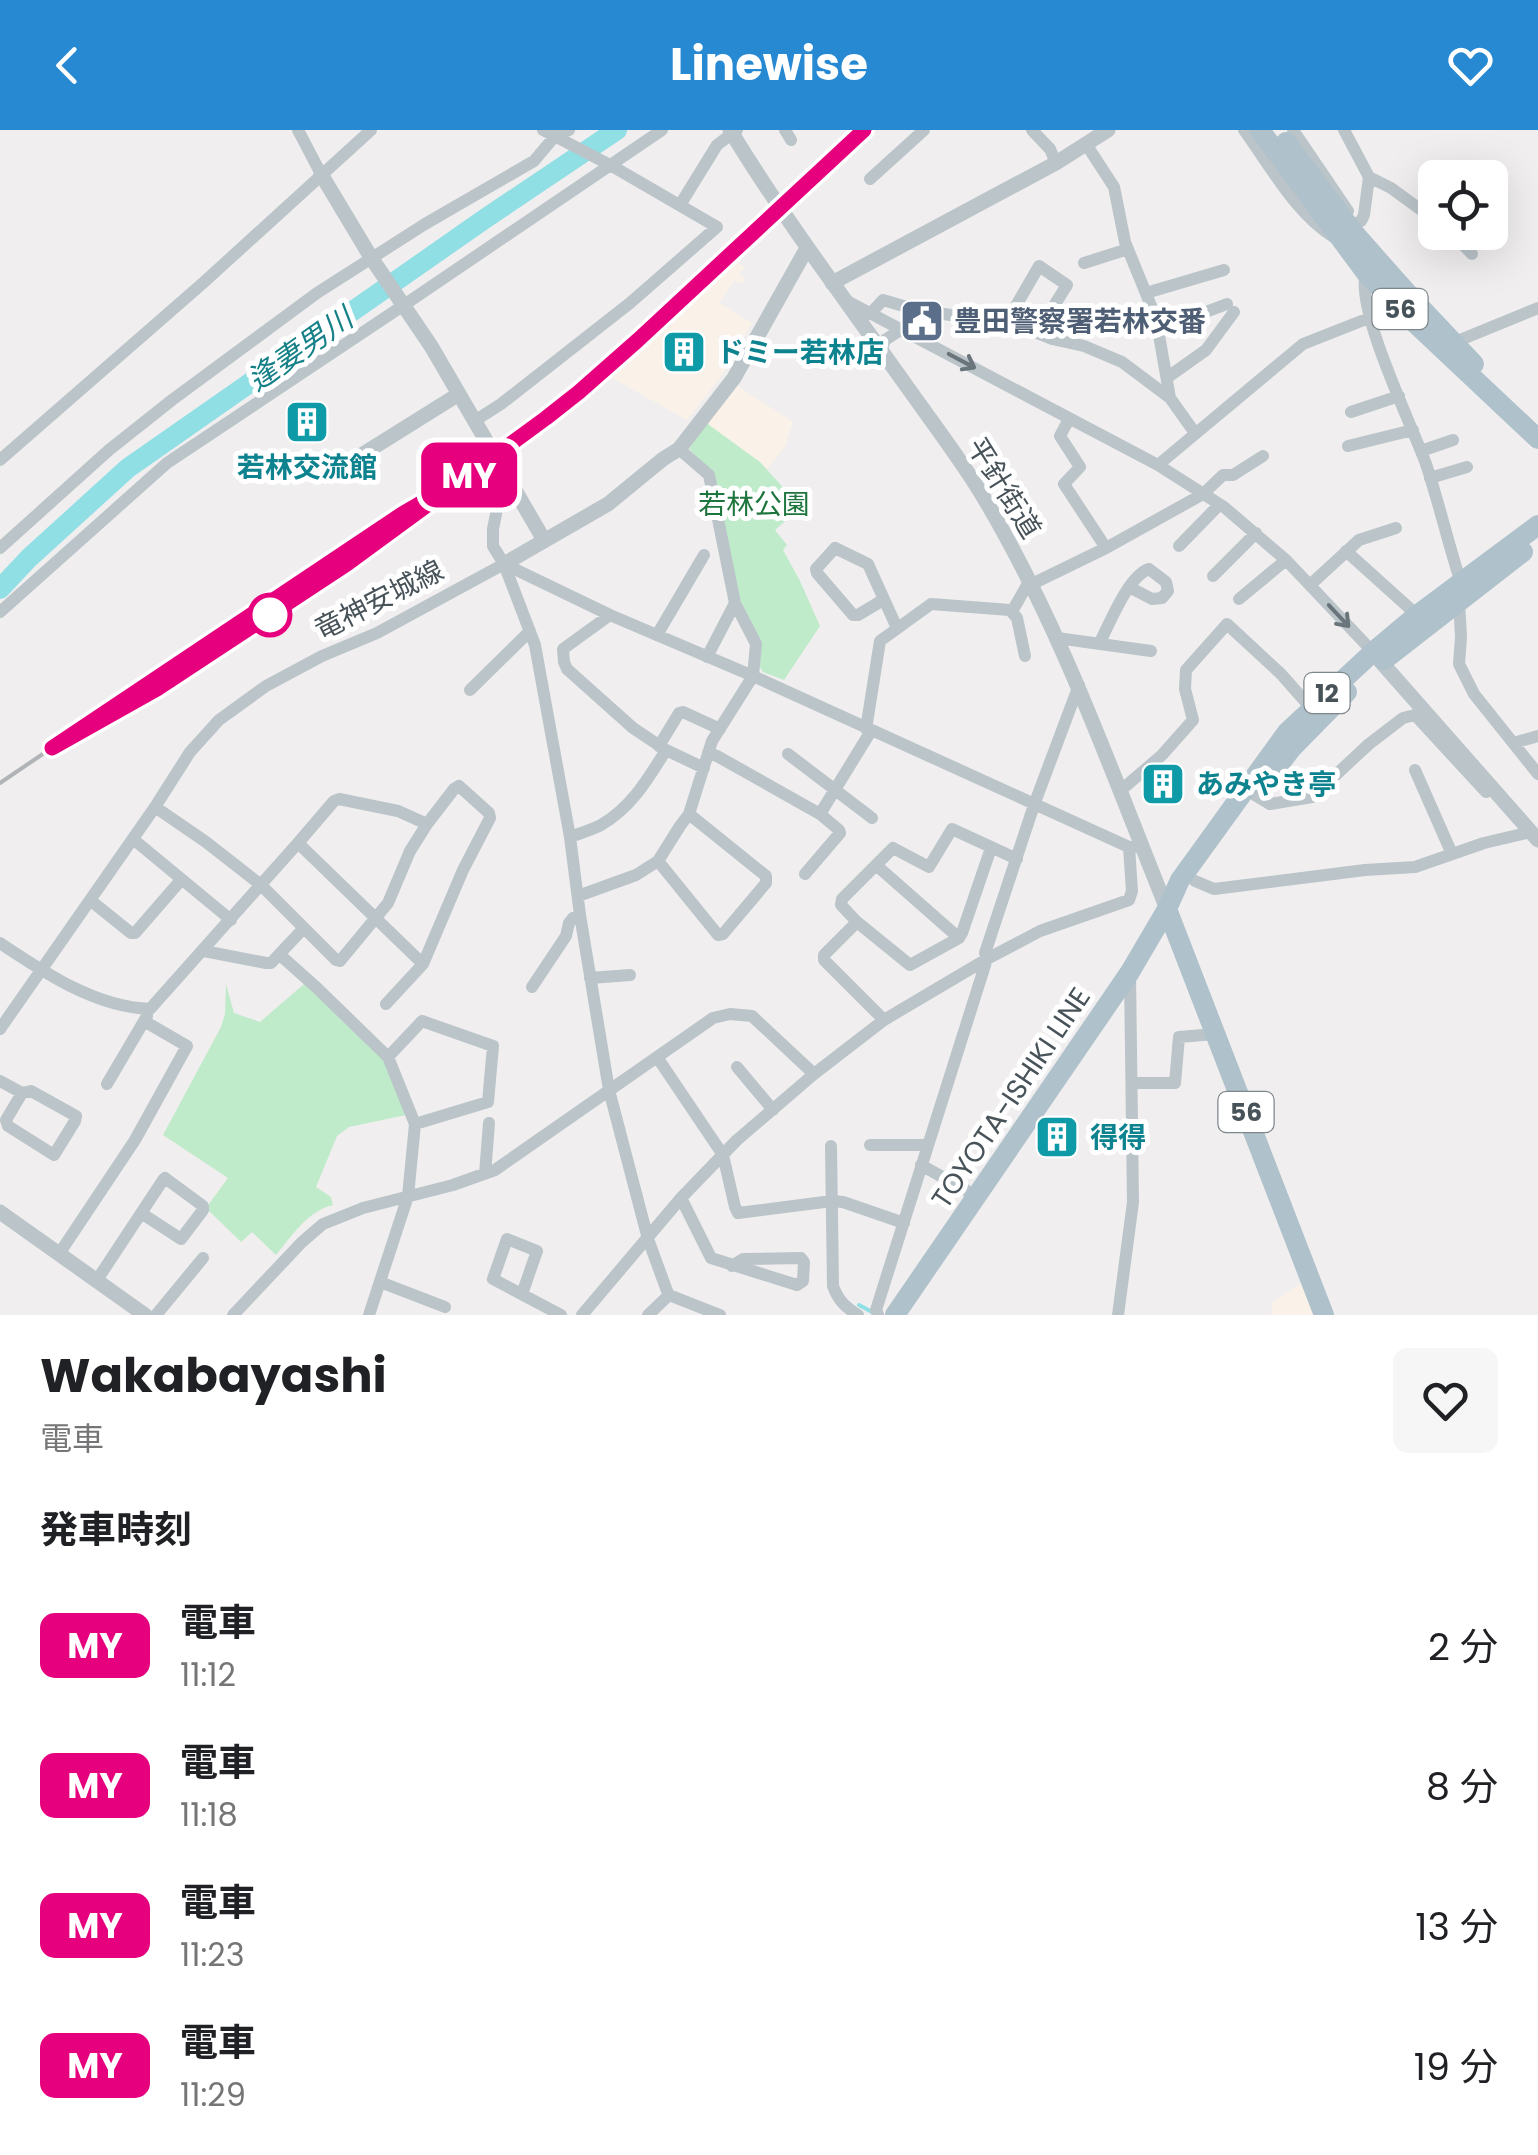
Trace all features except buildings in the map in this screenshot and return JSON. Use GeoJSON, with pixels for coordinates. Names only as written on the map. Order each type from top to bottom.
{"type":"FeatureCollection","features":[{"type":"Feature","properties":{"kind":"main road","name":"56"},"geometry":{"type":"LineString","coordinates":[[1260,130],[1409,296],[1480,370],[1538,422]]}},
{"type":"Feature","properties":{"kind":"main road","name":"56"},"geometry":{"type":"LineString","coordinates":[[1277,130],[1288,158]]}},
{"type":"Feature","properties":{"kind":"main road","name":"56"},"geometry":{"type":"LineString","coordinates":[[1350,234],[1366,273],[1538,439]]}},
{"type":"Feature","properties":{"kind":"main road","name":"TOYOTA-ISHIKI LINE"},"geometry":{"type":"LineString","coordinates":[[896,1315],[1130,972],[1180,880],[1287,732],[1311,708],[1460,592],[1538,524]]}},
{"type":"Feature","properties":{"kind":"main road","name":"TOYOTA-ISHIKI LINE"},"geometry":{"type":"LineString","coordinates":[[1167,909],[1195,881],[1292,748],[1417,615],[1460,592],[1538,540]]}},
{"type":"Feature","properties":{"kind":"main road","name":"56"},"geometry":{"type":"LineString","coordinates":[[1167,909],[1327,1314]]}},
{"type":"Feature","properties":{"kind":"street"},"geometry":{"type":"LineString","coordinates":[[298,130],[373,261],[476,420],[544,540]]}},
{"type":"Feature","properties":{"kind":"street"},"geometry":{"type":"LineString","coordinates":[[0,460],[371,130]]}},
{"type":"Feature","properties":{"kind":"street"},"geometry":{"type":"LineString","coordinates":[[0,612],[166,463],[662,130]]}},
{"type":"Feature","properties":{"kind":"street"},"geometry":{"type":"LineString","coordinates":[[870,178],[924,130]]}},
{"type":"Feature","properties":{"kind":"street"},"geometry":{"type":"LineString","coordinates":[[1032,130],[1050,150],[1056,164]]}},
{"type":"Feature","properties":{"kind":"street"},"geometry":{"type":"LineString","coordinates":[[832,283],[1056,164],[1108,130]]}},
{"type":"Feature","properties":{"kind":"street"},"geometry":{"type":"LineString","coordinates":[[1244,130],[1318,228],[1350,234]]}},
{"type":"Feature","properties":{"kind":"street"},"geometry":{"type":"LineString","coordinates":[[1293,130],[1340,196],[1350,234]]}},
{"type":"Feature","properties":{"kind":"street"},"geometry":{"type":"LineString","coordinates":[[1344,130],[1369,177],[1418,208]]}},
{"type":"Feature","properties":{"kind":"street"},"geometry":{"type":"LineString","coordinates":[[680,205],[717,145],[733,131]]}},
{"type":"Feature","properties":{"kind":"street","name":"平針街道"},"geometry":{"type":"LineString","coordinates":[[733,131],[807,248],[979,490],[1031,582],[1079,686],[1120,791],[1135,847],[1167,909]]}},
{"type":"Feature","properties":{"kind":"street"},"geometry":{"type":"LineString","coordinates":[[0,548],[108,450],[172,400],[317,294],[425,224],[534,161],[557,134],[716,226],[630,303],[476,420]]}},
{"type":"Feature","properties":{"kind":"street"},"geometry":{"type":"LineString","coordinates":[[1086,144],[1114,187],[1128,249],[1156,318],[1170,398]]}},
{"type":"Feature","properties":{"kind":"street"},"geometry":{"type":"LineString","coordinates":[[1350,234],[1364,215],[1369,177]]}},
{"type":"Feature","properties":{"kind":"street","name":"竜神安城線"},"geometry":{"type":"LineString","coordinates":[[0,1030],[178,770],[218,720],[250,695],[322,656],[377,633],[608,504],[679,449],[734,378],[807,248]]}},
{"type":"Feature","properties":{"kind":"street"},"geometry":{"type":"LineString","coordinates":[[1084,263],[1128,249]]}},
{"type":"Feature","properties":{"kind":"street"},"geometry":{"type":"LineString","coordinates":[[1468,250],[1472,254]]}},
{"type":"Feature","properties":{"kind":"street"},"geometry":{"type":"LineString","coordinates":[[1006,322],[1038,266],[1067,286],[1037,333]]}},
{"type":"Feature","properties":{"kind":"street"},"geometry":{"type":"LineString","coordinates":[[1146,294],[1224,270]]}},
{"type":"Feature","properties":{"kind":"street"},"geometry":{"type":"LineString","coordinates":[[1366,273],[1363,292],[1369,318],[1430,478],[1460,592],[1459,664],[1474,694],[1538,774]]}},
{"type":"Feature","properties":{"kind":"street"},"geometry":{"type":"LineString","coordinates":[[844,300],[1158,464],[1256,533],[1310,585],[1534,831]]}},
{"type":"Feature","properties":{"kind":"street"},"geometry":{"type":"LineString","coordinates":[[870,314],[883,300],[917,310],[1006,322],[1084,346],[1122,362],[1170,398],[1194,433]]}},
{"type":"Feature","properties":{"kind":"street"},"geometry":{"type":"LineString","coordinates":[[1158,330],[1230,308],[1206,350],[1168,377]]}},
{"type":"Feature","properties":{"kind":"street"},"geometry":{"type":"LineString","coordinates":[[1455,342],[1538,308]]}},
{"type":"Feature","properties":{"kind":"street"},"geometry":{"type":"LineString","coordinates":[[1158,464],[1303,344],[1369,318]]}},
{"type":"Feature","properties":{"kind":"street"},"geometry":{"type":"LineString","coordinates":[[882,351],[884,340],[902,329]]}},
{"type":"Feature","properties":{"kind":"street"},"geometry":{"type":"LineString","coordinates":[[331,474],[459,394]]}},
{"type":"Feature","properties":{"kind":"street"},"geometry":{"type":"LineString","coordinates":[[1351,412],[1399,396]]}},
{"type":"Feature","properties":{"kind":"street"},"geometry":{"type":"LineString","coordinates":[[1069,420],[1060,436],[1080,466],[1064,484],[1106,548]]}},
{"type":"Feature","properties":{"kind":"street"},"geometry":{"type":"LineString","coordinates":[[1348,446],[1412,430]]}},
{"type":"Feature","properties":{"kind":"street"},"geometry":{"type":"LineString","coordinates":[[1421,451],[1453,440]]}},
{"type":"Feature","properties":{"kind":"street"},"geometry":{"type":"LineString","coordinates":[[578,896],[636,875],[658,861],[689,814],[708,753],[753,676],[756,644],[735,603],[710,475],[679,449]]}},
{"type":"Feature","properties":{"kind":"street"},"geometry":{"type":"LineString","coordinates":[[820,814],[869,730],[880,641],[896,628],[931,604],[1010,610],[1031,582],[1106,548],[1203,494],[1222,475],[1232,475],[1263,456]]}},
{"type":"Feature","properties":{"kind":"street"},"geometry":{"type":"LineString","coordinates":[[1430,478],[1467,467]]}},
{"type":"Feature","properties":{"kind":"street"},"geometry":{"type":"LineString","coordinates":[[502,484],[492,546],[504,564],[535,645],[570,837],[608,1090],[648,1240],[669,1295],[720,1315]]}},
{"type":"Feature","properties":{"kind":"street"},"geometry":{"type":"LineString","coordinates":[[1179,546],[1219,505]]}},
{"type":"Feature","properties":{"kind":"street"},"geometry":{"type":"LineString","coordinates":[[1310,585],[1359,540],[1396,528]]}},
{"type":"Feature","properties":{"kind":"street"},"geometry":{"type":"LineString","coordinates":[[1212,576],[1256,533]]}},
{"type":"Feature","properties":{"kind":"street"},"geometry":{"type":"LineString","coordinates":[[883,600],[853,615],[816,569],[835,548],[868,564],[896,628]]}},
{"type":"Feature","properties":{"kind":"street"},"geometry":{"type":"LineString","coordinates":[[1346,551],[1417,615]]}},
{"type":"Feature","properties":{"kind":"street"},"geometry":{"type":"LineString","coordinates":[[657,636],[704,555]]}},
{"type":"Feature","properties":{"kind":"street"},"geometry":{"type":"LineString","coordinates":[[1239,599],[1286,560]]}},
{"type":"Feature","properties":{"kind":"street"},"geometry":{"type":"LineString","coordinates":[[504,564],[610,615],[1135,847],[1129,900],[1040,932],[884,1020],[814,1074],[723,1154],[582,1315]]}},
{"type":"Feature","properties":{"kind":"street"},"geometry":{"type":"LineString","coordinates":[[1100,644],[1129,587]]}},
{"type":"Feature","properties":{"kind":"street"},"geometry":{"type":"LineString","coordinates":[[707,657],[735,603]]}},
{"type":"Feature","properties":{"kind":"street"},"geometry":{"type":"LineString","coordinates":[[1010,610],[1017,618],[1025,656]]}},
{"type":"Feature","properties":{"kind":"street"},"geometry":{"type":"LineString","coordinates":[[610,615],[563,649],[568,669],[662,748],[704,768]]}},
{"type":"Feature","properties":{"kind":"street"},"geometry":{"type":"LineString","coordinates":[[1120,791],[1162,755],[1193,720],[1184,689],[1186,670],[1227,624],[1311,708]]}},
{"type":"Feature","properties":{"kind":"street"},"geometry":{"type":"LineString","coordinates":[[470,690],[530,631]]}},
{"type":"Feature","properties":{"kind":"street"},"geometry":{"type":"LineString","coordinates":[[1057,638],[1151,650]]}},
{"type":"Feature","properties":{"kind":"street"},"geometry":{"type":"LineString","coordinates":[[878,1315],[876,1310],[987,959],[985,953],[1079,686]]}},
{"type":"Feature","properties":{"kind":"street"},"geometry":{"type":"LineString","coordinates":[[570,837],[602,824],[640,792],[679,714],[683,712],[720,730]]}},
{"type":"Feature","properties":{"kind":"street"},"geometry":{"type":"LineString","coordinates":[[1256,795],[1270,804],[1312,797],[1369,744],[1403,718],[1415,715],[1487,793],[1512,810]]}},
{"type":"Feature","properties":{"kind":"street"},"geometry":{"type":"LineString","coordinates":[[1513,743],[1538,736]]}},
{"type":"Feature","properties":{"kind":"street"},"geometry":{"type":"LineString","coordinates":[[708,753],[820,814],[839,830],[840,834],[805,874]]}},
{"type":"Feature","properties":{"kind":"street"},"geometry":{"type":"LineString","coordinates":[[788,754],[872,818]]}},
{"type":"Feature","properties":{"kind":"street"},"geometry":{"type":"LineString","coordinates":[[1415,770],[1452,854]]}},
{"type":"Feature","properties":{"kind":"street"},"geometry":{"type":"LineString","coordinates":[[155,808],[260,885],[340,960],[388,903],[410,851],[459,786],[490,813],[490,818],[423,964],[386,1004]]}},
{"type":"Feature","properties":{"kind":"street"},"geometry":{"type":"LineString","coordinates":[[107,1084],[147,1015],[334,801],[398,811],[427,824]]}},
{"type":"Feature","properties":{"kind":"street"},"geometry":{"type":"LineString","coordinates":[[658,861],[718,935],[766,883],[766,876],[689,814]]}},
{"type":"Feature","properties":{"kind":"street"},"geometry":{"type":"LineString","coordinates":[[990,848],[958,938],[910,966],[841,906],[841,901],[893,848],[929,867],[952,829],[1016,860]]}},
{"type":"Feature","properties":{"kind":"street"},"geometry":{"type":"LineString","coordinates":[[1195,881],[1214,890],[1414,867],[1534,831]]}},
{"type":"Feature","properties":{"kind":"street"},"geometry":{"type":"LineString","coordinates":[[133,840],[230,920]]}},
{"type":"Feature","properties":{"kind":"street"},"geometry":{"type":"LineString","coordinates":[[298,843],[423,964]]}},
{"type":"Feature","properties":{"kind":"street"},"geometry":{"type":"LineString","coordinates":[[876,865],[958,938]]}},
{"type":"Feature","properties":{"kind":"street"},"geometry":{"type":"LineString","coordinates":[[90,900],[131,933],[182,880]]}},
{"type":"Feature","properties":{"kind":"street"},"geometry":{"type":"LineString","coordinates":[[532,986],[566,936],[569,923],[580,915]]}},
{"type":"Feature","properties":{"kind":"street"},"geometry":{"type":"LineString","coordinates":[[856,922],[824,960],[884,1020]]}},
{"type":"Feature","properties":{"kind":"street"},"geometry":{"type":"LineString","coordinates":[[204,951],[266,964],[280,955],[303,929]]}},
{"type":"Feature","properties":{"kind":"street"},"geometry":{"type":"LineString","coordinates":[[0,943],[41,970],[100,1000],[147,1015],[187,1046],[135,1140],[60,1254]]}},
{"type":"Feature","properties":{"kind":"street"},"geometry":{"type":"LineString","coordinates":[[280,955],[388,1057],[415,1124],[408,1196],[369,1315]]}},
{"type":"Feature","properties":{"kind":"street"},"geometry":{"type":"LineString","coordinates":[[1118,1315],[1133,1202],[1130,972]]}},
{"type":"Feature","properties":{"kind":"street"},"geometry":{"type":"LineString","coordinates":[[590,978],[630,975]]}},
{"type":"Feature","properties":{"kind":"street"},"geometry":{"type":"LineString","coordinates":[[233,1315],[324,1224],[363,1208],[454,1186],[506,1164],[713,1018],[730,1014],[752,1016],[814,1074]]}},
{"type":"Feature","properties":{"kind":"street"},"geometry":{"type":"LineString","coordinates":[[388,1057],[422,1021],[493,1046],[488,1102],[415,1124]]}},
{"type":"Feature","properties":{"kind":"street"},"geometry":{"type":"LineString","coordinates":[[1132,1084],[1175,1084],[1179,1037],[1216,1034]]}},
{"type":"Feature","properties":{"kind":"street"},"geometry":{"type":"LineString","coordinates":[[657,1058],[723,1154],[738,1213],[832,1201],[904,1223]]}},
{"type":"Feature","properties":{"kind":"street"},"geometry":{"type":"LineString","coordinates":[[737,1067],[773,1110]]}},
{"type":"Feature","properties":{"kind":"street"},"geometry":{"type":"LineString","coordinates":[[0,1081],[22,1093],[31,1091],[76,1116],[54,1154],[8,1126],[6,1120],[22,1093]]}},
{"type":"Feature","properties":{"kind":"street"},"geometry":{"type":"LineString","coordinates":[[484,1174],[489,1123]]}},
{"type":"Feature","properties":{"kind":"street"},"geometry":{"type":"LineString","coordinates":[[870,1144],[928,1145]]}},
{"type":"Feature","properties":{"kind":"street"},"geometry":{"type":"LineString","coordinates":[[832,1146],[833,1286],[845,1307],[858,1315]]}},
{"type":"Feature","properties":{"kind":"street"},"geometry":{"type":"LineString","coordinates":[[922,1165],[978,1197]]}},
{"type":"Feature","properties":{"kind":"street"},"geometry":{"type":"LineString","coordinates":[[97,1280],[141,1213],[165,1178],[204,1206],[180,1240],[141,1213]]}},
{"type":"Feature","properties":{"kind":"street"},"geometry":{"type":"LineString","coordinates":[[681,1198],[711,1258],[732,1266],[797,1285],[804,1281],[802,1258],[743,1259],[732,1266]]}},
{"type":"Feature","properties":{"kind":"street"},"geometry":{"type":"LineString","coordinates":[[0,1212],[144,1315]]}},
{"type":"Feature","properties":{"kind":"street"},"geometry":{"type":"LineString","coordinates":[[156,1315],[203,1258]]}},
{"type":"Feature","properties":{"kind":"street"},"geometry":{"type":"LineString","coordinates":[[380,1282],[445,1307]]}},
{"type":"Feature","properties":{"kind":"street"},"geometry":{"type":"LineString","coordinates":[[522,1294],[561,1315]]}},
{"type":"Feature","properties":{"kind":"street"},"geometry":{"type":"LineString","coordinates":[[648,1315],[669,1295]]}},
{"type":"Feature","properties":{"kind":"shaded area"},"geometry":{"type":"Polygon","coordinates":[[[729,258],[745,267],[738,275],[746,279],[743,284],[734,281],[719,303],[752,323],[722,375],[687,420],[607,375],[729,258]]]}},
{"type":"Feature","properties":{"kind":"shaded area"},"geometry":{"type":"Polygon","coordinates":[[[733,383],[793,422],[785,447],[767,469],[705,422],[733,383]]]}},
{"type":"Feature","properties":{"kind":"shaded area"},"geometry":{"type":"Polygon","coordinates":[[[1303,1282],[1314,1315],[1271,1315],[1272,1303],[1303,1282]]]}},
{"type":"Feature","properties":{"kind":"green space","name":"若林公園"},"geometry":{"type":"Polygon","coordinates":[[[705,422],[760,462],[801,507],[775,530],[787,545],[783,550],[820,626],[784,680],[760,667],[761,642],[737,593],[713,473],[689,449],[705,422]]]}},
{"type":"Feature","properties":{"kind":"green space"},"geometry":{"type":"Polygon","coordinates":[[[226,984],[234,1013],[260,1022],[304,984],[383,1052],[406,1115],[349,1127],[337,1136],[316,1187],[331,1197],[333,1205],[308,1218],[276,1255],[252,1232],[241,1242],[206,1208],[228,1178],[163,1135],[221,1027],[226,984]]]}},
{"type":"Feature","properties":{"kind":"waterway","name":"逢妻男川"},"geometry":{"type":"LineString","coordinates":[[0,589],[128,468],[617,130]]}},
{"type":"Feature","properties":{"kind":"waterway"},"geometry":{"type":"LineString","coordinates":[[859,1305],[872,1312]]}},
{"type":"Feature","properties":{"kind":"railway"},"geometry":{"type":"LineString","coordinates":[[52,748],[157,689],[347,564],[546,418],[609,366],[864,130]]}},
{"type":"Feature","properties":{"kind":"railway"},"geometry":{"type":"LineString","coordinates":[[0,783],[62,741]]}},
{"type":"Feature","properties":{"kind":"train","name":"MY"},"geometry":{"type":"LineString","coordinates":[[450,486],[402,514],[52,748],[157,689],[347,564],[546,418],[638,340],[864,130]]}},
{"type":"Feature","properties":{"kind":"place","name":"豊田警察署若林交番"},"geometry":{"type":"Point","coordinates":[922,321]}},
{"type":"Feature","properties":{"kind":"place","name":"ドミー若林店"},"geometry":{"type":"Point","coordinates":[684,352]}},
{"type":"Feature","properties":{"kind":"place","name":"若林交流館"},"geometry":{"type":"Point","coordinates":[307,422]}},
{"type":"Feature","properties":{"kind":"place","name":"あみやき亭"},"geometry":{"type":"Point","coordinates":[1163,784]}},
{"type":"Feature","properties":{"kind":"place","name":"得得"},"geometry":{"type":"Point","coordinates":[1057,1137]}}]}
